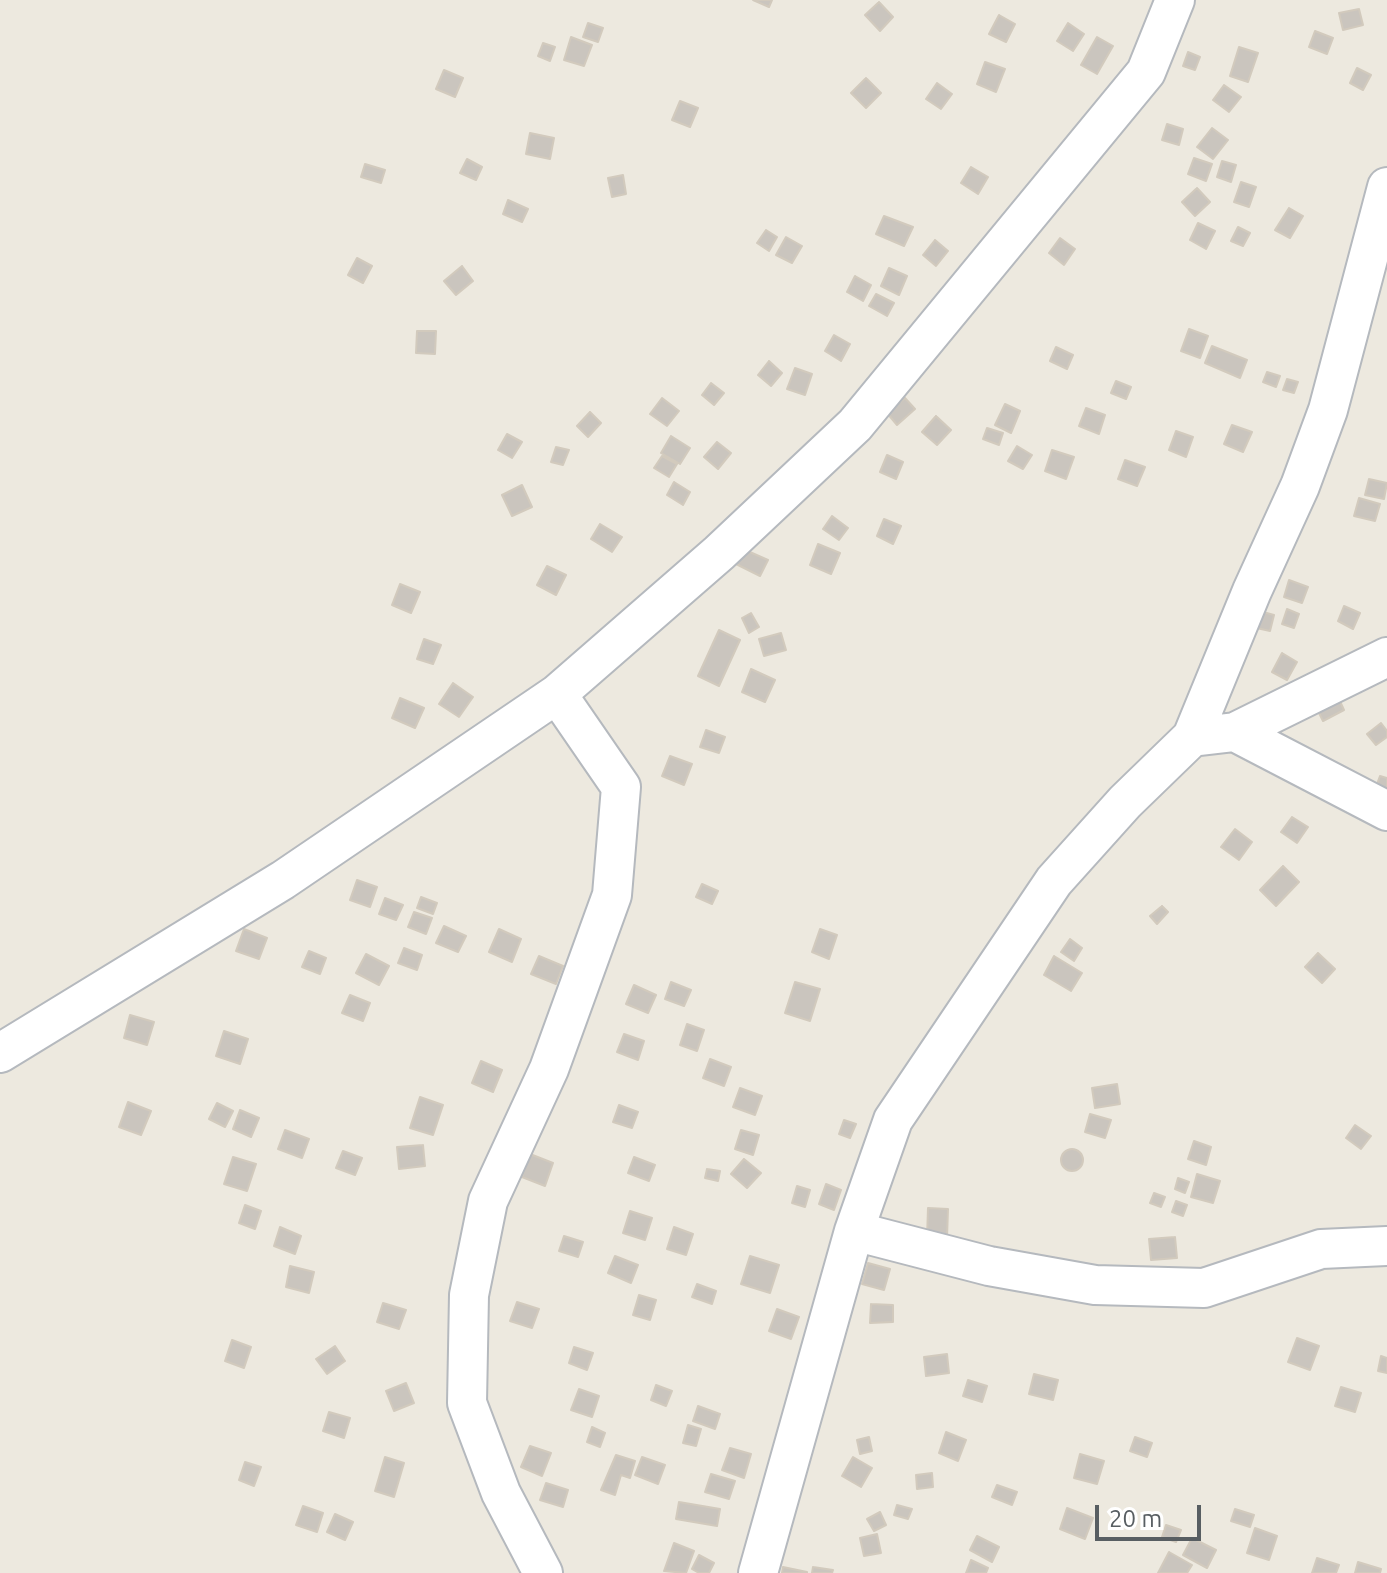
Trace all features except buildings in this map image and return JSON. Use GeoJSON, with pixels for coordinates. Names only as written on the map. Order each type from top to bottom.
{"type":"FeatureCollection","features":[{"type":"Feature","properties":{"kind":"street"},"geometry":{"type":"LineString","coordinates":[[0,1053],[283,880],[557,694],[719,553],[855,425],[1146,72],[1175,0]]}},
{"type":"Feature","properties":{"kind":"street"},"geometry":{"type":"LineString","coordinates":[[758,1573],[854,1231],[893,1120],[1054,881],[1125,802],[1192,737],[1300,486],[1328,410],[1387,187]]}},
{"type":"Feature","properties":{"kind":"street"},"geometry":{"type":"LineString","coordinates":[[1192,737],[1235,732],[1387,657]]}},
{"type":"Feature","properties":{"kind":"street"},"geometry":{"type":"LineString","coordinates":[[543,1573],[501,1493],[467,1403],[467,1388],[469,1295],[488,1201],[549,1069],[612,895],[621,787],[557,694]]}},
{"type":"Feature","properties":{"kind":"street"},"geometry":{"type":"LineString","coordinates":[[1235,732],[1387,811]]}},
{"type":"Feature","properties":{"kind":"street"},"geometry":{"type":"LineString","coordinates":[[854,1231],[989,1266],[1095,1285],[1189,1288],[1204,1288],[1321,1249],[1387,1246]]}}]}
